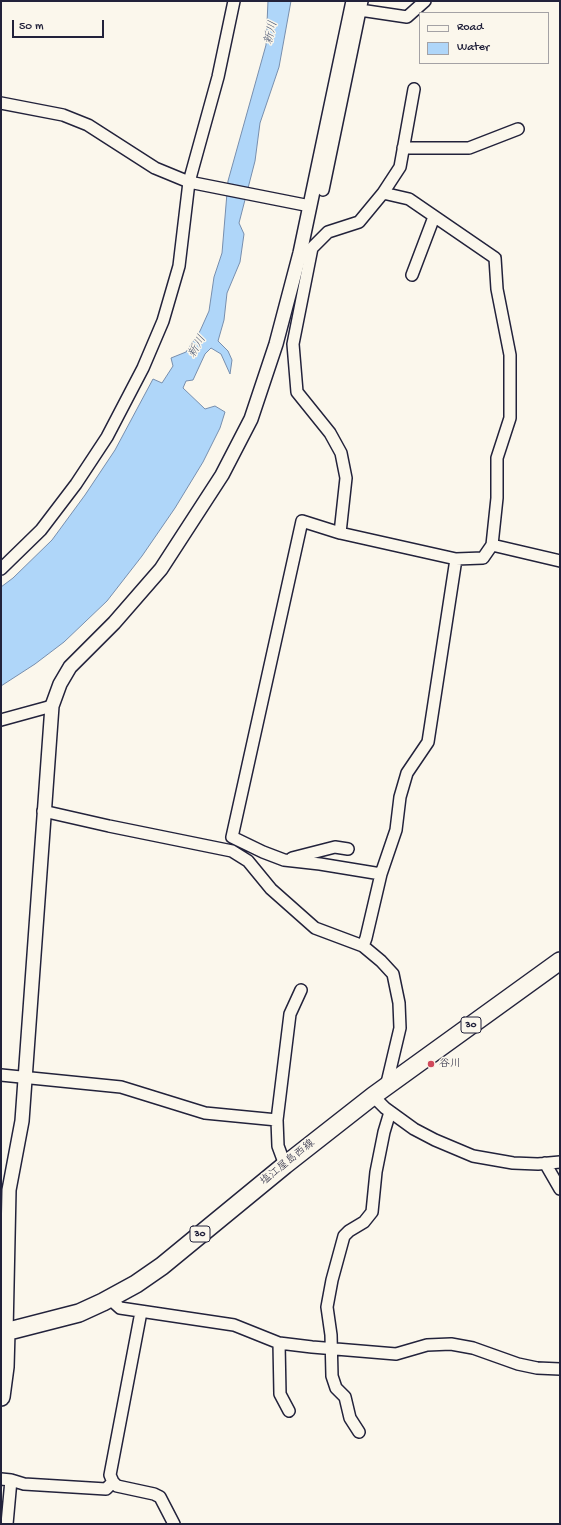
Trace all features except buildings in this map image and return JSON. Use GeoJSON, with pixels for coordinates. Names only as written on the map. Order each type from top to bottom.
{"type":"FeatureCollection","features":[{"type":"Feature","properties":{"kind":"main road","name":"塩江屋島西線"},"geometry":{"type":"LineString","coordinates":[[3,1332],[79,1313],[110,1299],[136,1284],[162,1266],[285,1165],[380,1091],[560,961]]}},
{"type":"Feature","properties":{"kind":"main road"},"geometry":{"type":"LineString","coordinates":[[1,1397],[5,1367],[3,1332]]}},
{"type":"Feature","properties":{"kind":"street"},"geometry":{"type":"LineString","coordinates":[[2,568],[41,530],[76,484],[106,437],[143,368],[163,321],[179,266],[194,183],[234,1]]}},
{"type":"Feature","properties":{"kind":"street"},"geometry":{"type":"LineString","coordinates":[[358,4],[408,17],[425,1]]}},
{"type":"Feature","properties":{"kind":"street"},"geometry":{"type":"LineString","coordinates":[[323,190],[358,4]]}},
{"type":"Feature","properties":{"kind":"street"},"geometry":{"type":"LineString","coordinates":[[3,1332],[9,1190],[22,1121],[43,811],[52,706],[60,684],[70,667],[114,623],[161,569],[226,468],[251,419],[276,344],[300,253],[305,205],[358,4]]}},
{"type":"Feature","properties":{"kind":"street"},"geometry":{"type":"LineString","coordinates":[[340,533],[346,478],[341,453],[330,433],[297,392],[293,344],[312,248],[328,232],[359,222],[383,193],[400,167],[414,89]]}},
{"type":"Feature","properties":{"kind":"street"},"geometry":{"type":"LineString","coordinates":[[1,103],[63,115],[88,125],[155,168],[194,183],[305,205]]}},
{"type":"Feature","properties":{"kind":"street"},"geometry":{"type":"LineString","coordinates":[[403,148],[469,148],[518,129]]}},
{"type":"Feature","properties":{"kind":"street"},"geometry":{"type":"LineString","coordinates":[[381,874],[284,860],[232,837],[302,521],[340,533],[456,559],[483,558],[492,545],[497,498],[497,458],[510,418],[510,355],[497,289],[495,258],[409,200],[383,193]]}},
{"type":"Feature","properties":{"kind":"street"},"geometry":{"type":"LineString","coordinates":[[412,275],[434,216]]}},
{"type":"Feature","properties":{"kind":"street"},"geometry":{"type":"LineString","coordinates":[[492,545],[560,561]]}},
{"type":"Feature","properties":{"kind":"street"},"geometry":{"type":"LineString","coordinates":[[363,946],[381,874],[396,830],[400,797],[407,773],[428,742],[456,559]]}},
{"type":"Feature","properties":{"kind":"street"},"geometry":{"type":"LineString","coordinates":[[4,719],[52,706]]}},
{"type":"Feature","properties":{"kind":"street"},"geometry":{"type":"LineString","coordinates":[[43,811],[256,856],[273,862],[335,847],[348,849]]}},
{"type":"Feature","properties":{"kind":"street"},"geometry":{"type":"LineString","coordinates":[[232,851],[248,861],[272,889],[315,928],[363,946],[381,961],[392,974],[399,1003],[400,1028],[380,1091],[387,1110],[376,1172],[372,1212],[364,1222],[349,1231],[344,1236],[332,1280],[327,1307],[332,1349],[332,1376],[336,1388],[345,1398],[350,1418],[358,1432]]}},
{"type":"Feature","properties":{"kind":"street"},"geometry":{"type":"LineString","coordinates":[[285,1165],[278,1146],[277,1120],[290,1014],[301,990]]}},
{"type":"Feature","properties":{"kind":"street"},"geometry":{"type":"LineString","coordinates":[[1,1075],[121,1087],[205,1113],[277,1120]]}},
{"type":"Feature","properties":{"kind":"street"},"geometry":{"type":"LineString","coordinates":[[387,1110],[414,1129],[435,1140],[473,1156],[513,1163],[560,1162]]}},
{"type":"Feature","properties":{"kind":"street"},"geometry":{"type":"LineString","coordinates":[[545,1163],[560,1189]]}},
{"type":"Feature","properties":{"kind":"street"},"geometry":{"type":"LineString","coordinates":[[110,1299],[120,1308],[234,1325],[280,1343],[396,1354],[427,1345],[451,1344],[473,1348],[518,1364],[537,1368],[560,1369]]}},
{"type":"Feature","properties":{"kind":"street"},"geometry":{"type":"LineString","coordinates":[[141,1312],[110,1475],[113,1482],[117,1486],[154,1494],[160,1497],[174,1524]]}},
{"type":"Feature","properties":{"kind":"street"},"geometry":{"type":"LineString","coordinates":[[280,1343],[280,1394],[289,1411]]}},
{"type":"Feature","properties":{"kind":"street"},"geometry":{"type":"LineString","coordinates":[[7,1524],[6,1479],[24,1484],[106,1489],[113,1482]]}},
{"type":"Feature","properties":{"kind":"water","name":"新川"},"geometry":{"type":"Polygon","coordinates":[[[268,1],[291,1],[279,67],[260,123],[255,161],[239,223],[244,234],[240,262],[227,293],[224,320],[218,341],[228,351],[232,360],[230,374],[221,354],[211,348],[205,354],[193,380],[186,381],[183,388],[205,409],[215,406],[225,412],[220,428],[203,462],[175,508],[142,556],[107,601],[64,642],[35,664],[1,686],[1,587],[13,578],[52,540],[85,495],[115,450],[153,379],[162,383],[173,366],[171,358],[186,352],[200,331],[209,311],[214,277],[222,253],[228,181],[266,45],[268,1]]]}},
{"type":"Feature","properties":{"kind":"place","name":"谷川"},"geometry":{"type":"Point","coordinates":[431,1064]}}]}
